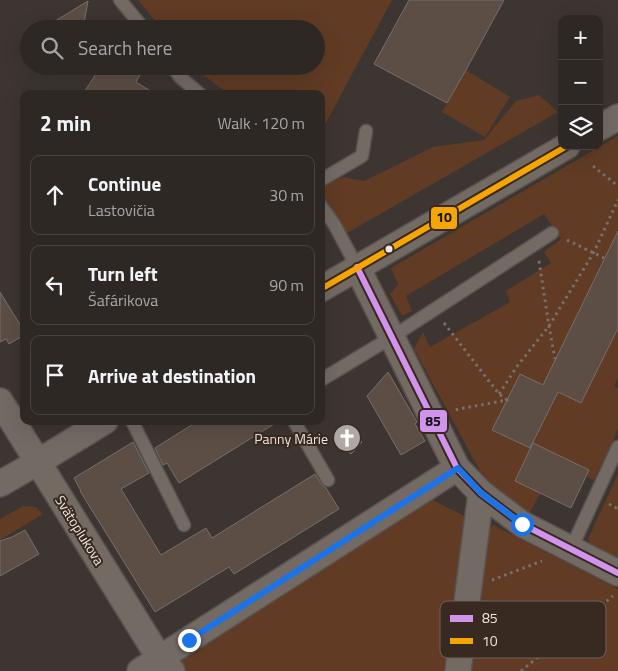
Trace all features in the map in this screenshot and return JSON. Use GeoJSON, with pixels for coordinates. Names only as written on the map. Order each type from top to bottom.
{"type":"FeatureCollection","features":[{"type":"Feature","properties":{"kind":"street"},"geometry":{"type":"LineString","coordinates":[[603,126],[618,117]]}},
{"type":"Feature","properties":{"kind":"street"},"geometry":{"type":"LineString","coordinates":[[325,287],[560,150]]}},
{"type":"Feature","properties":{"kind":"street"},"geometry":{"type":"LineString","coordinates":[[357,267],[458,468],[481,493],[522,524],[618,573]]}},
{"type":"Feature","properties":{"kind":"street","name":"Svätoplukova"},"geometry":{"type":"LineString","coordinates":[[0,401],[38,462],[157,667]]}},
{"type":"Feature","properties":{"kind":"street"},"geometry":{"type":"LineString","coordinates":[[0,484],[98,425]]}},
{"type":"Feature","properties":{"kind":"street"},"geometry":{"type":"LineString","coordinates":[[157,667],[458,468]]}},
{"type":"Feature","properties":{"kind":"street"},"geometry":{"type":"LineString","coordinates":[[467,601],[481,493]]}},
{"type":"Feature","properties":{"kind":"street"},"geometry":{"type":"LineString","coordinates":[[458,671],[460,658]]}},
{"type":"Feature","properties":{"kind":"lane"},"geometry":{"type":"LineString","coordinates":[[120,0],[137,20]]}},
{"type":"Feature","properties":{"kind":"lane"},"geometry":{"type":"LineString","coordinates":[[179,75],[195,90]]}},
{"type":"Feature","properties":{"kind":"lane"},"geometry":{"type":"LineString","coordinates":[[325,178],[362,156],[366,131]]}},
{"type":"Feature","properties":{"kind":"lane"},"geometry":{"type":"LineString","coordinates":[[325,212],[334,224],[357,267]]}},
{"type":"Feature","properties":{"kind":"lane"},"geometry":{"type":"LineString","coordinates":[[325,378],[392,337],[552,232]]}},
{"type":"Feature","properties":{"kind":"lane"},"geometry":{"type":"LineString","coordinates":[[134,425],[184,525]]}},
{"type":"Feature","properties":{"kind":"lane"},"geometry":{"type":"LineString","coordinates":[[296,425],[328,480]]}},
{"type":"Feature","properties":{"kind":"lane"},"geometry":{"type":"LineString","coordinates":[[571,549],[618,447]]}},
{"type":"Feature","properties":{"kind":"path"},"geometry":{"type":"LineString","coordinates":[[592,166],[618,186]]}},
{"type":"Feature","properties":{"kind":"path"},"geometry":{"type":"LineString","coordinates":[[499,394],[518,365],[549,326],[594,252],[618,200]]}},
{"type":"Feature","properties":{"kind":"path"},"geometry":{"type":"LineString","coordinates":[[552,232],[604,258]]}},
{"type":"Feature","properties":{"kind":"path"},"geometry":{"type":"LineString","coordinates":[[536,243],[556,359]]}},
{"type":"Feature","properties":{"kind":"path"},"geometry":{"type":"LineString","coordinates":[[431,414],[507,400],[499,394],[433,310]]}},
{"type":"Feature","properties":{"kind":"path"},"geometry":{"type":"LineString","coordinates":[[468,590],[571,549]]}},
{"type":"Feature","properties":{"kind":"path"},"geometry":{"type":"LineString","coordinates":[[606,602],[618,592]]}},
{"type":"Feature","properties":{"kind":"path"},"geometry":{"type":"LineString","coordinates":[[521,671],[537,658]]}},
{"type":"Feature","properties":{"kind":"shaded area"},"geometry":{"type":"Polygon","coordinates":[[[138,0],[392,0],[325,125],[325,90],[224,90],[203,75],[325,75],[325,20],[155,20],[138,0]]]}},
{"type":"Feature","properties":{"kind":"shaded area"},"geometry":{"type":"Polygon","coordinates":[[[466,70],[510,97],[485,137],[442,112],[466,70]]]}},
{"type":"Feature","properties":{"kind":"shaded area"},"geometry":{"type":"Polygon","coordinates":[[[539,95],[558,112],[347,233],[325,201],[325,185],[343,177],[364,181],[433,147],[484,140],[516,101],[539,95]]]}},
{"type":"Feature","properties":{"kind":"shaded area"},"geometry":{"type":"Polygon","coordinates":[[[618,136],[618,378],[614,386],[618,388],[618,430],[594,480],[557,462],[528,516],[518,513],[480,471],[414,349],[423,332],[430,347],[510,302],[506,291],[551,263],[544,252],[561,239],[544,214],[406,296],[412,311],[402,316],[390,294],[398,284],[391,268],[594,150],[603,150],[603,145],[618,136]]]}},
{"type":"Feature","properties":{"kind":"shaded area"},"geometry":{"type":"Polygon","coordinates":[[[618,474],[618,566],[597,556],[588,539],[618,474]]]}},
{"type":"Feature","properties":{"kind":"shaded area"},"geometry":{"type":"Polygon","coordinates":[[[424,496],[471,519],[464,601],[440,601],[440,658],[459,658],[458,671],[172,671],[189,639],[424,496]]]}},
{"type":"Feature","properties":{"kind":"shaded area"},"geometry":{"type":"Polygon","coordinates":[[[23,506],[36,507],[43,514],[0,540],[0,519],[23,506]]]}},
{"type":"Feature","properties":{"kind":"shaded area"},"geometry":{"type":"Polygon","coordinates":[[[493,525],[618,589],[618,671],[467,671],[469,658],[606,658],[606,601],[476,601],[484,535],[493,525]]]}},
{"type":"Feature","properties":{"kind":"building"},"geometry":{"type":"Polygon","coordinates":[[[409,0],[504,0],[447,103],[374,64],[409,0]]]}},
{"type":"Feature","properties":{"kind":"building"},"geometry":{"type":"Polygon","coordinates":[[[88,1],[85,20],[57,20],[88,1]]]}},
{"type":"Feature","properties":{"kind":"building"},"geometry":{"type":"Polygon","coordinates":[[[95,75],[140,75],[136,82],[149,90],[86,90],[95,75]]]}},
{"type":"Feature","properties":{"kind":"building"},"geometry":{"type":"Polygon","coordinates":[[[618,231],[618,328],[581,403],[558,392],[530,448],[492,430],[520,374],[543,385],[618,231]]]}},
{"type":"Feature","properties":{"kind":"building"},"geometry":{"type":"Polygon","coordinates":[[[0,292],[20,324],[20,337],[9,344],[6,339],[0,342],[0,292]]]}},
{"type":"Feature","properties":{"kind":"building"},"geometry":{"type":"Polygon","coordinates":[[[388,372],[417,422],[415,424],[425,441],[401,455],[367,396],[388,372]]]}},
{"type":"Feature","properties":{"kind":"building"},"geometry":{"type":"Polygon","coordinates":[[[192,425],[273,425],[179,483],[167,463],[163,465],[155,448],[192,425]]]}},
{"type":"Feature","properties":{"kind":"building","name":"Panny Márie"},"geometry":{"type":"Polygon","coordinates":[[[349,430],[362,442],[351,454],[338,443],[349,430]]]}},
{"type":"Feature","properties":{"kind":"building"},"geometry":{"type":"Polygon","coordinates":[[[133,442],[149,473],[121,489],[161,555],[206,528],[212,538],[315,474],[339,509],[234,574],[229,567],[155,612],[80,491],[74,478],[133,442]]]}},
{"type":"Feature","properties":{"kind":"building"},"geometry":{"type":"Polygon","coordinates":[[[533,443],[589,470],[571,508],[515,481],[533,443]]]}},
{"type":"Feature","properties":{"kind":"building"},"geometry":{"type":"Polygon","coordinates":[[[25,530],[39,554],[0,576],[0,541],[25,530]]]}},
{"type":"Feature","properties":{"kind":"transit line","name":"10"},"geometry":{"type":"LineString","coordinates":[[325,287],[560,150]]}},
{"type":"Feature","properties":{"kind":"transit line","name":"85"},"geometry":{"type":"LineString","coordinates":[[357,267],[457,468],[481,493],[522,524],[618,573]]}},
{"type":"Feature","properties":{"kind":"place","name":"Panny Márie"},"geometry":{"type":"Point","coordinates":[347,438]}},
{"type":"Feature","properties":{"kind":"route"},"geometry":{"type":"LineString","coordinates":[[189,640],[458,468],[481,493],[522,524]]}}]}
